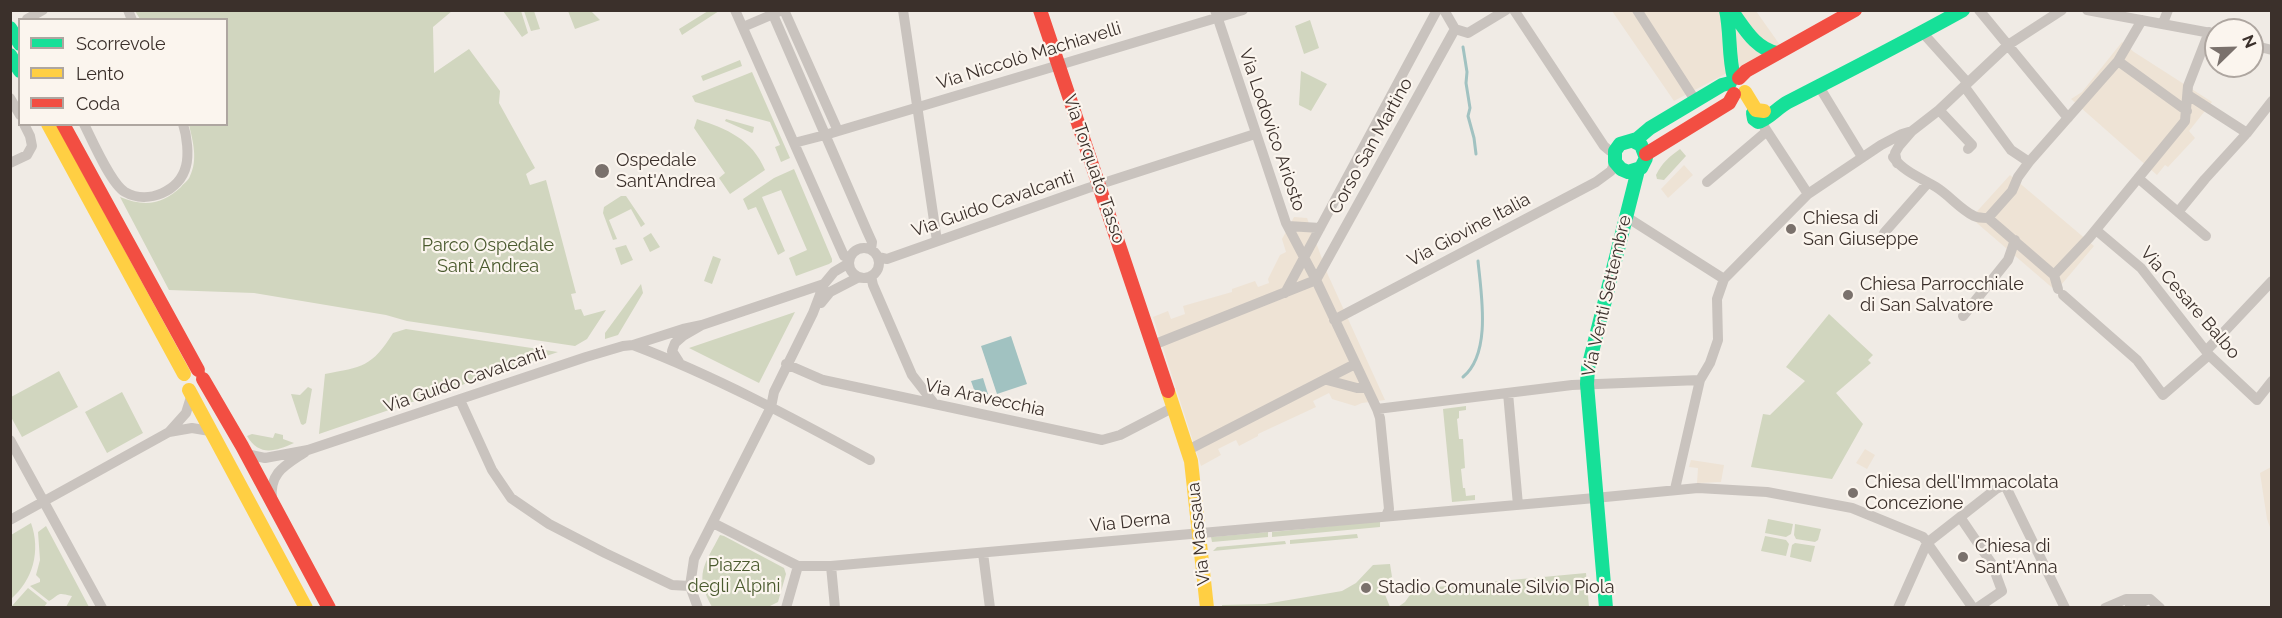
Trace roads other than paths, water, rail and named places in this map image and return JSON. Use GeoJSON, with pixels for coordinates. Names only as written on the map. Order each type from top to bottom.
{"type":"FeatureCollection","features":[{"type":"Feature","properties":{"kind":"main road","name":"Via Torquato Tasso"},"geometry":{"type":"LineString","coordinates":[[1040,10],[1174,407]]}},
{"type":"Feature","properties":{"kind":"main road"},"geometry":{"type":"LineString","coordinates":[[1726,10],[1729,26],[1729,60],[1736,85],[1763,120],[1963,10]]}},
{"type":"Feature","properties":{"kind":"main road"},"geometry":{"type":"LineString","coordinates":[[1731,10],[1759,46],[1777,53]]}},
{"type":"Feature","properties":{"kind":"main road"},"geometry":{"type":"LineString","coordinates":[[1646,154],[1729,102],[1736,85],[1746,71],[1855,10]]}},
{"type":"Feature","properties":{"kind":"main road"},"geometry":{"type":"LineString","coordinates":[[10,28],[18,41]]}},
{"type":"Feature","properties":{"kind":"main road"},"geometry":{"type":"LineString","coordinates":[[10,55],[18,68]]}},
{"type":"Feature","properties":{"kind":"main road"},"geometry":{"type":"LineString","coordinates":[[1633,141],[1722,84],[1736,85]]}},
{"type":"Feature","properties":{"kind":"main road"},"geometry":{"type":"LineString","coordinates":[[49,126],[195,374],[246,453],[329,608]]}},
{"type":"Feature","properties":{"kind":"main road"},"geometry":{"type":"LineString","coordinates":[[64,126],[195,374],[199,388],[190,393],[306,608]]}},
{"type":"Feature","properties":{"kind":"main road"},"geometry":{"type":"LineString","coordinates":[[1624,141],[1633,141],[1641,145],[1646,154],[1645,162],[1633,171],[1621,169],[1615,157],[1624,141]]}},
{"type":"Feature","properties":{"kind":"main road","name":"Via Venti Settembre"},"geometry":{"type":"LineString","coordinates":[[1606,608],[1587,384],[1588,368],[1627,209],[1633,171]]}},
{"type":"Feature","properties":{"kind":"main road","name":"Via Massaua"},"geometry":{"type":"LineString","coordinates":[[1174,407],[1189,455],[1207,608]]}},
{"type":"Feature","properties":{"kind":"street"},"geometry":{"type":"LineString","coordinates":[[29,18],[43,10]]}},
{"type":"Feature","properties":{"kind":"street"},"geometry":{"type":"LineString","coordinates":[[735,10],[844,256],[849,261],[851,271],[859,277]]}},
{"type":"Feature","properties":{"kind":"street"},"geometry":{"type":"LineString","coordinates":[[903,10],[938,241]]}},
{"type":"Feature","properties":{"kind":"street","name":"Via Niccolò Machiavelli"},"geometry":{"type":"LineString","coordinates":[[794,143],[1059,64],[1216,14],[1243,10]]}},
{"type":"Feature","properties":{"kind":"street","name":"Corso San Martino"},"geometry":{"type":"LineString","coordinates":[[1285,293],[1437,10]]}},
{"type":"Feature","properties":{"kind":"street"},"geometry":{"type":"LineString","coordinates":[[1444,10],[1455,28],[1468,33],[1506,10]]}},
{"type":"Feature","properties":{"kind":"street"},"geometry":{"type":"LineString","coordinates":[[1514,10],[1604,146],[1615,157]]}},
{"type":"Feature","properties":{"kind":"street"},"geometry":{"type":"LineString","coordinates":[[1637,10],[1695,100]]}},
{"type":"Feature","properties":{"kind":"street"},"geometry":{"type":"LineString","coordinates":[[1979,10],[2068,118]]}},
{"type":"Feature","properties":{"kind":"street"},"geometry":{"type":"LineString","coordinates":[[1897,163],[1895,153],[1912,131],[1939,110],[2008,45],[2062,10]]}},
{"type":"Feature","properties":{"kind":"street"},"geometry":{"type":"LineString","coordinates":[[2087,10],[2204,31]]}},
{"type":"Feature","properties":{"kind":"street"},"geometry":{"type":"LineString","coordinates":[[2163,23],[2168,10]]}},
{"type":"Feature","properties":{"kind":"street"},"geometry":{"type":"LineString","coordinates":[[743,27],[777,11]]}},
{"type":"Feature","properties":{"kind":"street"},"geometry":{"type":"LineString","coordinates":[[777,11],[838,131]]}},
{"type":"Feature","properties":{"kind":"street"},"geometry":{"type":"LineString","coordinates":[[777,11],[825,135],[872,242],[878,268],[871,276],[859,277],[830,292],[813,313]]}},
{"type":"Feature","properties":{"kind":"street","name":"Via Lodovico Ariosto"},"geometry":{"type":"LineString","coordinates":[[1216,14],[1288,226],[1305,256],[1377,409],[1380,418],[1389,508],[1386,516]]}},
{"type":"Feature","properties":{"kind":"street"},"geometry":{"type":"LineString","coordinates":[[1988,218],[2012,191],[2018,177],[2029,162],[2118,61],[2142,20]]}},
{"type":"Feature","properties":{"kind":"street","name":"Corso San Martino"},"geometry":{"type":"LineString","coordinates":[[1316,280],[1455,28]]}},
{"type":"Feature","properties":{"kind":"street"},"geometry":{"type":"LineString","coordinates":[[1922,32],[1965,84],[2011,150],[2029,162]]}},
{"type":"Feature","properties":{"kind":"street"},"geometry":{"type":"LineString","coordinates":[[2054,275],[2093,234],[2185,121],[2182,108],[2188,94],[2188,86],[2204,51]]}},
{"type":"Feature","properties":{"kind":"street"},"geometry":{"type":"LineString","coordinates":[[2118,61],[2182,108]]}},
{"type":"Feature","properties":{"kind":"street"},"geometry":{"type":"LineString","coordinates":[[1820,88],[1862,157]]}},
{"type":"Feature","properties":{"kind":"street"},"geometry":{"type":"LineString","coordinates":[[2188,94],[2247,133]]}},
{"type":"Feature","properties":{"kind":"street"},"geometry":{"type":"LineString","coordinates":[[10,99],[18,112]]}},
{"type":"Feature","properties":{"kind":"street"},"geometry":{"type":"LineString","coordinates":[[2178,212],[2247,133],[2271,101]]}},
{"type":"Feature","properties":{"kind":"street"},"geometry":{"type":"LineString","coordinates":[[1939,110],[1972,145],[1968,149]]}},
{"type":"Feature","properties":{"kind":"street"},"geometry":{"type":"LineString","coordinates":[[1707,182],[1763,120],[1808,194]]}},
{"type":"Feature","properties":{"kind":"street"},"geometry":{"type":"LineString","coordinates":[[10,163],[27,155],[32,146],[25,126]]}},
{"type":"Feature","properties":{"kind":"street"},"geometry":{"type":"LineString","coordinates":[[85,126],[111,175],[125,192],[145,197],[161,194],[178,183],[187,166],[184,126]]}},
{"type":"Feature","properties":{"kind":"street"},"geometry":{"type":"LineString","coordinates":[[1675,489],[1700,380],[1710,363],[1718,340],[1717,299],[1724,279],[1808,194],[1881,145],[1912,131]]}},
{"type":"Feature","properties":{"kind":"street","name":"Via Guido Cavalcanti"},"geometry":{"type":"LineString","coordinates":[[874,253],[886,259],[1256,134]]}},
{"type":"Feature","properties":{"kind":"street"},"geometry":{"type":"LineString","coordinates":[[1881,145],[1886,146],[1897,163],[1926,184],[1935,186],[1977,218],[1988,218],[2015,240],[2054,275],[2060,292],[2137,360],[2163,395],[2207,353],[2271,281]]}},
{"type":"Feature","properties":{"kind":"street","name":"Via Giovine Italia"},"geometry":{"type":"LineString","coordinates":[[1334,320],[1596,182],[1611,171],[1615,157]]}},
{"type":"Feature","properties":{"kind":"street"},"geometry":{"type":"LineString","coordinates":[[2138,178],[2206,236]]}},
{"type":"Feature","properties":{"kind":"street"},"geometry":{"type":"LineString","coordinates":[[1884,233],[1926,184]]}},
{"type":"Feature","properties":{"kind":"street"},"geometry":{"type":"LineString","coordinates":[[1627,209],[1724,279]]}},
{"type":"Feature","properties":{"kind":"street","name":"Corso San Martino"},"geometry":{"type":"LineString","coordinates":[[1288,226],[1320,228]]}},
{"type":"Feature","properties":{"kind":"street","name":"Via Cesare Balbo"},"geometry":{"type":"LineString","coordinates":[[2093,234],[2141,268],[2207,353],[2258,400],[2271,381]]}},
{"type":"Feature","properties":{"kind":"street"},"geometry":{"type":"LineString","coordinates":[[1963,316],[2008,260],[2015,240]]}},
{"type":"Feature","properties":{"kind":"street"},"geometry":{"type":"LineString","coordinates":[[698,608],[690,586],[694,559],[771,407],[774,392],[786,364],[813,313],[824,284],[860,248],[874,253]]}},
{"type":"Feature","properties":{"kind":"street"},"geometry":{"type":"LineString","coordinates":[[2008,260],[2027,251]]}},
{"type":"Feature","properties":{"kind":"street"},"geometry":{"type":"LineString","coordinates":[[871,276],[912,375],[933,402]]}},
{"type":"Feature","properties":{"kind":"street"},"geometry":{"type":"LineString","coordinates":[[1153,345],[1316,280]]}},
{"type":"Feature","properties":{"kind":"street"},"geometry":{"type":"LineString","coordinates":[[679,362],[672,351],[683,336],[702,326],[824,284]]}},
{"type":"Feature","properties":{"kind":"street","name":"Via Guido Cavalcanti"},"geometry":{"type":"LineString","coordinates":[[246,453],[265,458],[308,450],[595,354],[633,345],[685,328],[702,326]]}},
{"type":"Feature","properties":{"kind":"street"},"geometry":{"type":"LineString","coordinates":[[633,345],[679,362],[771,407],[870,460]]}},
{"type":"Feature","properties":{"kind":"street","name":"Via Aravecchia"},"geometry":{"type":"LineString","coordinates":[[786,364],[823,380],[897,398],[933,402],[1102,440],[1120,435],[1174,407]]}},
{"type":"Feature","properties":{"kind":"street"},"geometry":{"type":"LineString","coordinates":[[1189,455],[1355,364]]}},
{"type":"Feature","properties":{"kind":"street"},"geometry":{"type":"LineString","coordinates":[[1327,380],[1357,388],[1366,388]]}},
{"type":"Feature","properties":{"kind":"street"},"geometry":{"type":"LineString","coordinates":[[1377,409],[1587,384],[1700,380]]}},
{"type":"Feature","properties":{"kind":"street"},"geometry":{"type":"LineString","coordinates":[[10,520],[169,432],[186,413],[190,393]]}},
{"type":"Feature","properties":{"kind":"street"},"geometry":{"type":"LineString","coordinates":[[1508,393],[1518,505]]}},
{"type":"Feature","properties":{"kind":"street"},"geometry":{"type":"LineString","coordinates":[[460,400],[492,470],[511,498],[549,524],[605,553],[672,585],[690,586]]}},
{"type":"Feature","properties":{"kind":"street"},"geometry":{"type":"LineString","coordinates":[[169,432],[192,428],[210,431]]}},
{"type":"Feature","properties":{"kind":"street"},"geometry":{"type":"LineString","coordinates":[[10,440],[102,608]]}},
{"type":"Feature","properties":{"kind":"street","name":"Via Guido Cavalcanti"},"geometry":{"type":"LineString","coordinates":[[272,502],[271,488],[277,473],[308,450]]}},
{"type":"Feature","properties":{"kind":"street"},"geometry":{"type":"LineString","coordinates":[[1898,608],[1927,543],[2005,485],[2066,608]]}},
{"type":"Feature","properties":{"kind":"street","name":"Via Derna"},"geometry":{"type":"LineString","coordinates":[[713,523],[798,566],[831,566],[1698,488],[1767,492],[1852,508],[1923,537],[1927,543]]}},
{"type":"Feature","properties":{"kind":"street"},"geometry":{"type":"LineString","coordinates":[[1927,543],[1975,608],[2002,591],[1992,564],[1960,517]]}},
{"type":"Feature","properties":{"kind":"street"},"geometry":{"type":"LineString","coordinates":[[983,553],[990,608]]}},
{"type":"Feature","properties":{"kind":"street"},"geometry":{"type":"LineString","coordinates":[[785,607],[798,566]]}},
{"type":"Feature","properties":{"kind":"street"},"geometry":{"type":"LineString","coordinates":[[831,566],[835,608]]}},
{"type":"Feature","properties":{"kind":"street"},"geometry":{"type":"LineString","coordinates":[[2105,608],[2126,599],[2150,599],[2160,608]]}},
{"type":"Feature","properties":{"kind":"street"},"geometry":{"type":"LineString","coordinates":[[2129,608],[2150,599]]}},
{"type":"Feature","properties":{"kind":"water"},"geometry":{"type":"Polygon","coordinates":[[[1011,336],[1027,384],[997,394],[981,346],[1011,336]]]}},
{"type":"Feature","properties":{"kind":"water"},"geometry":{"type":"Polygon","coordinates":[[[983,378],[988,394],[977,398],[971,381],[983,378]]]}},
{"type":"Feature","properties":{"kind":"waterway"},"geometry":{"type":"LineString","coordinates":[[1463,47],[1470,108],[1468,116],[1476,154]]}},
{"type":"Feature","properties":{"kind":"waterway"},"geometry":{"type":"LineString","coordinates":[[1463,377],[1472,366],[1481,338],[1482,305],[1478,261]]}},
{"type":"Feature","properties":{"kind":"place","name":"Ospedale Sant'Andrea"},"geometry":{"type":"Point","coordinates":[602,171]}},
{"type":"Feature","properties":{"kind":"place","name":"Chiesa di San Giuseppe"},"geometry":{"type":"Point","coordinates":[1791,229]}},
{"type":"Feature","properties":{"kind":"place","name":"Chiesa Parrocchiale di San Salvatore"},"geometry":{"type":"Point","coordinates":[1848,295]}},
{"type":"Feature","properties":{"kind":"place","name":"Chiesa dell'Immacolata Concezione"},"geometry":{"type":"Point","coordinates":[1853,493]}},
{"type":"Feature","properties":{"kind":"place","name":"Chiesa di Sant'Anna"},"geometry":{"type":"Point","coordinates":[1963,557]}},
{"type":"Feature","properties":{"kind":"place","name":"Stadio Comunale Silvio Piola"},"geometry":{"type":"Point","coordinates":[1366,588]}},
{"type":"Feature","properties":{"kind":"park label","name":"Parco Ospedale Sant Andrea"},"geometry":{"type":"Point","coordinates":[488,256]}},
{"type":"Feature","properties":{"kind":"park label","name":"Piazza degli Alpini"},"geometry":{"type":"Point","coordinates":[734,576]}}]}
